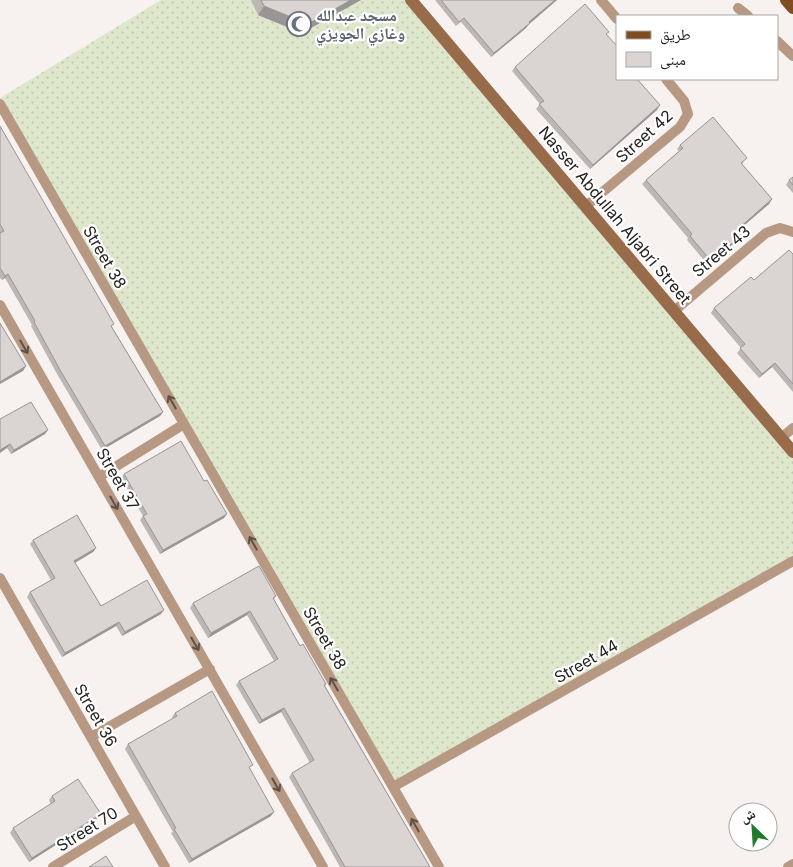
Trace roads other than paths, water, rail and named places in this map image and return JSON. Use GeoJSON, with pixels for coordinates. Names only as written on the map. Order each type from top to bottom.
{"type":"FeatureCollection","features":[{"type":"Feature","properties":{"kind":"main road"},"geometry":{"type":"LineString","coordinates":[[786,0],[793,8]]}},
{"type":"Feature","properties":{"kind":"street","name":"Nasser Abdullah Aljabri Street"},"geometry":{"type":"LineString","coordinates":[[411,0],[793,452]]}},
{"type":"Feature","properties":{"kind":"street"},"geometry":{"type":"LineString","coordinates":[[601,0],[616,18]]}},
{"type":"Feature","properties":{"kind":"street"},"geometry":{"type":"LineString","coordinates":[[738,8],[747,15]]}},
{"type":"Feature","properties":{"kind":"street"},"geometry":{"type":"LineString","coordinates":[[778,42],[793,56]]}},
{"type":"Feature","properties":{"kind":"street","name":"Street 42"},"geometry":{"type":"LineString","coordinates":[[586,206],[680,127],[688,114],[684,101],[667,80]]}},
{"type":"Feature","properties":{"kind":"street","name":"Street 38"},"geometry":{"type":"LineString","coordinates":[[0,104],[439,867]]}},
{"type":"Feature","properties":{"kind":"street","name":"Street 43"},"geometry":{"type":"LineString","coordinates":[[674,311],[766,233],[780,228],[793,232]]}},
{"type":"Feature","properties":{"kind":"street","name":"Street 37"},"geometry":{"type":"LineString","coordinates":[[0,304],[323,867]]}},
{"type":"Feature","properties":{"kind":"street"},"geometry":{"type":"LineString","coordinates":[[99,476],[184,424]]}},
{"type":"Feature","properties":{"kind":"street"},"geometry":{"type":"LineString","coordinates":[[781,438],[793,428]]}},
{"type":"Feature","properties":{"kind":"street","name":"Street 44"},"geometry":{"type":"LineString","coordinates":[[393,787],[793,560]]}},
{"type":"Feature","properties":{"kind":"street","name":"Street 36"},"geometry":{"type":"LineString","coordinates":[[0,578],[165,867]]}},
{"type":"Feature","properties":{"kind":"street"},"geometry":{"type":"LineString","coordinates":[[91,737],[210,669]]}},
{"type":"Feature","properties":{"kind":"street","name":"Street 70"},"geometry":{"type":"LineString","coordinates":[[53,867],[136,816]]}},
{"type":"Feature","properties":{"kind":"street"},"geometry":{"type":"LineString","coordinates":[[788,867],[793,864]]}},
{"type":"Feature","properties":{"kind":"place","name":"مسجد عبدالله وغازي الجويزي"},"geometry":{"type":"Point","coordinates":[299,24]}}]}
